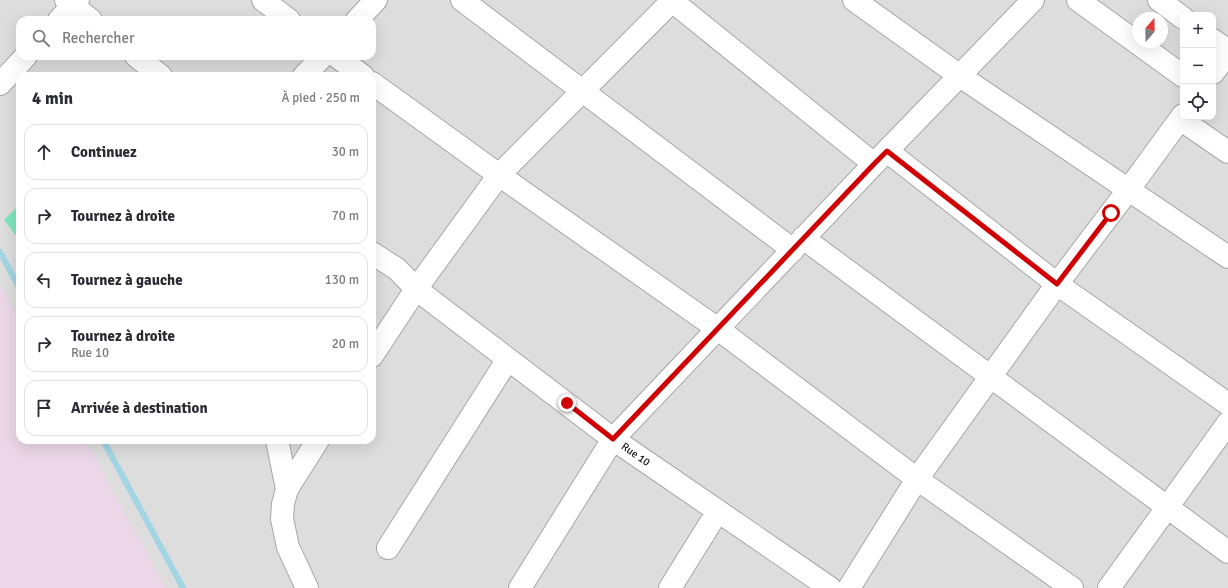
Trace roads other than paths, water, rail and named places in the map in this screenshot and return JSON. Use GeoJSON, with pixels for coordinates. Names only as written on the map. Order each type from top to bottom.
{"type":"FeatureCollection","features":[{"type":"Feature","properties":{"kind":"street"},"geometry":{"type":"LineString","coordinates":[[263,0],[283,16]]}},
{"type":"Feature","properties":{"kind":"street"},"geometry":{"type":"LineString","coordinates":[[361,16],[376,0]]}},
{"type":"Feature","properties":{"kind":"street"},"geometry":{"type":"LineString","coordinates":[[462,0],[583,91],[798,244],[991,376],[1228,552]]}},
{"type":"Feature","properties":{"kind":"street"},"geometry":{"type":"LineString","coordinates":[[854,0],[960,76],[1228,256]]}},
{"type":"Feature","properties":{"kind":"street"},"geometry":{"type":"LineString","coordinates":[[520,588],[613,439],[880,158],[1033,0]]}},
{"type":"Feature","properties":{"kind":"street"},"geometry":{"type":"LineString","coordinates":[[1078,0],[1180,74]]}},
{"type":"Feature","properties":{"kind":"street"},"geometry":{"type":"LineString","coordinates":[[1158,0],[1180,16]]}},
{"type":"Feature","properties":{"kind":"street"},"geometry":{"type":"LineString","coordinates":[[376,350],[416,289],[499,175],[583,91],[664,3],[1057,284],[1228,404]]}},
{"type":"Feature","properties":{"kind":"street"},"geometry":{"type":"LineString","coordinates":[[69,6],[85,16]]}},
{"type":"Feature","properties":{"kind":"street"},"geometry":{"type":"LineString","coordinates":[[1216,42],[1228,52],[1216,69]]}},
{"type":"Feature","properties":{"kind":"street"},"geometry":{"type":"LineString","coordinates":[[0,84],[22,60]]}},
{"type":"Feature","properties":{"kind":"street"},"geometry":{"type":"LineString","coordinates":[[141,60],[156,72]]}},
{"type":"Feature","properties":{"kind":"street"},"geometry":{"type":"LineString","coordinates":[[308,72],[319,60]]}},
{"type":"Feature","properties":{"kind":"street"},"geometry":{"type":"LineString","coordinates":[[341,60],[358,72]]}},
{"type":"Feature","properties":{"kind":"street"},"geometry":{"type":"LineString","coordinates":[[376,86],[499,175],[718,329],[917,479],[1072,588]]}},
{"type":"Feature","properties":{"kind":"street"},"geometry":{"type":"LineString","coordinates":[[849,588],[917,479],[1057,284],[1180,120]]}},
{"type":"Feature","properties":{"kind":"street"},"geometry":{"type":"LineString","coordinates":[[1186,120],[1228,152]]}},
{"type":"Feature","properties":{"kind":"street","name":"Rue 10"},"geometry":{"type":"LineString","coordinates":[[376,256],[397,269],[416,289],[613,439],[830,588]]}},
{"type":"Feature","properties":{"kind":"street"},"geometry":{"type":"LineString","coordinates":[[388,548],[508,359]]}},
{"type":"Feature","properties":{"kind":"street"},"geometry":{"type":"LineString","coordinates":[[1109,588],[1228,423]]}},
{"type":"Feature","properties":{"kind":"street"},"geometry":{"type":"LineString","coordinates":[[278,444],[287,489]]}},
{"type":"Feature","properties":{"kind":"street"},"geometry":{"type":"LineString","coordinates":[[307,588],[288,546],[282,519],[283,504],[287,489],[315,444]]}},
{"type":"Feature","properties":{"kind":"street"},"geometry":{"type":"LineString","coordinates":[[670,588],[718,511]]}},
{"type":"Feature","properties":{"kind":"waterway"},"geometry":{"type":"LineString","coordinates":[[0,252],[16,282]]}},
{"type":"Feature","properties":{"kind":"waterway"},"geometry":{"type":"LineString","coordinates":[[105,444],[183,588]]}}]}
